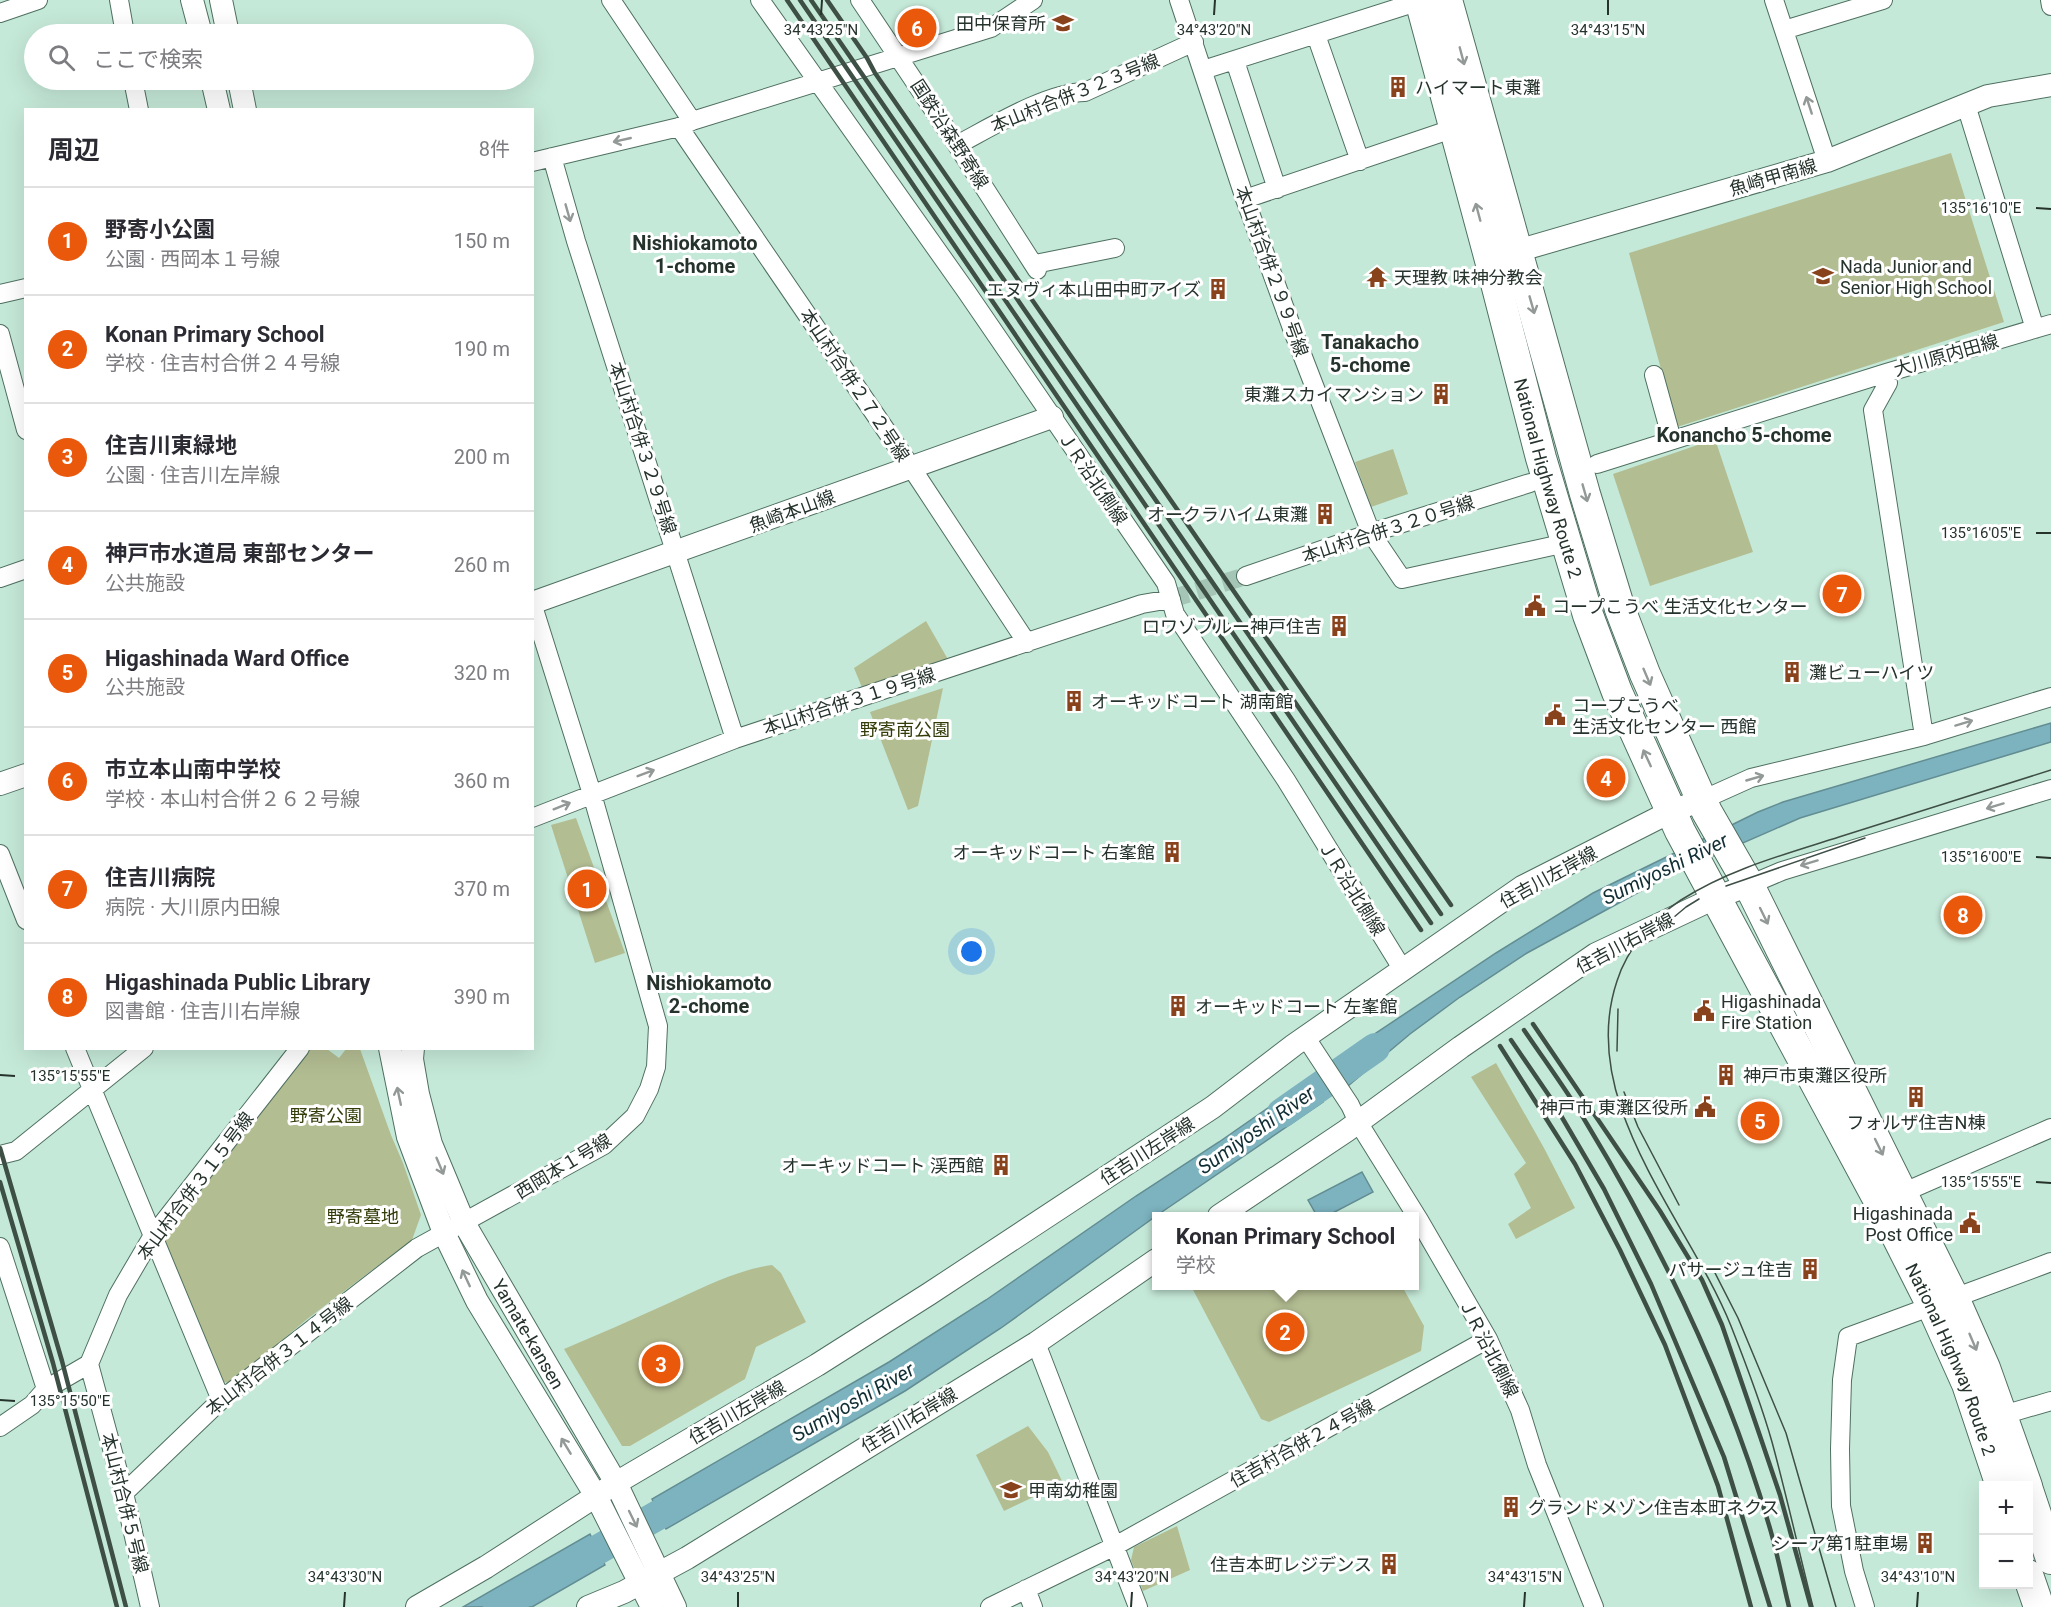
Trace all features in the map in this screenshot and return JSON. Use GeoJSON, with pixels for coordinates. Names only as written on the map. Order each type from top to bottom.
{"type":"FeatureCollection","features":[{"type":"Feature","properties":{"kind":"highway","name":"National Highway Route 2"},"geometry":{"type":"LineString","coordinates":[[1420,0],[1455,128],[1504,255],[1585,494],[1620,609],[1645,674],[1706,809],[1743,875],[1891,1198],[2003,1415],[2026,1481]]}},
{"type":"Feature","properties":{"kind":"highway","name":"National Highway Route 2"},"geometry":{"type":"LineString","coordinates":[[1447,0],[1504,255],[1541,458],[1588,615],[1617,692],[1676,821],[1711,888],[1891,1198]]}},
{"type":"Feature","properties":{"kind":"highway","name":"National Highway Route 2"},"geometry":{"type":"LineString","coordinates":[[1943,1302],[1967,1384],[2000,1481]]}},
{"type":"Feature","properties":{"kind":"highway","name":"National Highway Route 2"},"geometry":{"type":"LineString","coordinates":[[2033,1503],[2051,1559]]}},
{"type":"Feature","properties":{"kind":"highway"},"geometry":{"type":"LineString","coordinates":[[2033,1589],[2039,1607]]}},
{"type":"Feature","properties":{"kind":"street"},"geometry":{"type":"LineString","coordinates":[[0,13],[38,0]]}},
{"type":"Feature","properties":{"kind":"street"},"geometry":{"type":"LineString","coordinates":[[119,0],[123,24]]}},
{"type":"Feature","properties":{"kind":"street"},"geometry":{"type":"LineString","coordinates":[[192,0],[198,24]]}},
{"type":"Feature","properties":{"kind":"street"},"geometry":{"type":"LineString","coordinates":[[221,0],[226,24]]}},
{"type":"Feature","properties":{"kind":"street","name":"本山村合併２７２号線"},"geometry":{"type":"LineString","coordinates":[[611,0],[685,124],[1027,643]]}},
{"type":"Feature","properties":{"kind":"street","name":"ＪＲ沿北側線"},"geometry":{"type":"LineString","coordinates":[[760,0],[966,291],[1166,583],[1175,615],[1286,780],[1402,970]]}},
{"type":"Feature","properties":{"kind":"street","name":"国鉄沿森野寄線"},"geometry":{"type":"LineString","coordinates":[[860,0],[1036,267],[1115,248]]}},
{"type":"Feature","properties":{"kind":"street"},"geometry":{"type":"LineString","coordinates":[[534,162],[685,124],[991,28],[1033,0]]}},
{"type":"Feature","properties":{"kind":"street","name":"本山村合併２９９号線"},"geometry":{"type":"LineString","coordinates":[[1179,0],[1245,199],[1290,323],[1371,533],[1402,579],[1566,543]]}},
{"type":"Feature","properties":{"kind":"street"},"geometry":{"type":"LineString","coordinates":[[1203,70],[1420,0]]}},
{"type":"Feature","properties":{"kind":"street"},"geometry":{"type":"LineString","coordinates":[[1774,0],[1827,161]]}},
{"type":"Feature","properties":{"kind":"street"},"geometry":{"type":"LineString","coordinates":[[1784,30],[1882,0]]}},
{"type":"Feature","properties":{"kind":"street"},"geometry":{"type":"LineString","coordinates":[[2050,0],[2051,6]]}},
{"type":"Feature","properties":{"kind":"street"},"geometry":{"type":"LineString","coordinates":[[1316,35],[1360,161]]}},
{"type":"Feature","properties":{"kind":"street","name":"本山村合併３２３号線"},"geometry":{"type":"LineString","coordinates":[[957,145],[1014,114],[1071,92],[1085,92],[1194,42]]}},
{"type":"Feature","properties":{"kind":"street"},"geometry":{"type":"LineString","coordinates":[[1235,61],[1277,189]]}},
{"type":"Feature","properties":{"kind":"street","name":"魚崎甲南線"},"geometry":{"type":"LineString","coordinates":[[1504,255],[1827,161],[1988,96],[2051,85]]}},
{"type":"Feature","properties":{"kind":"street"},"geometry":{"type":"LineString","coordinates":[[136,90],[139,108]]}},
{"type":"Feature","properties":{"kind":"street"},"geometry":{"type":"LineString","coordinates":[[214,90],[219,108]]}},
{"type":"Feature","properties":{"kind":"street"},"geometry":{"type":"LineString","coordinates":[[240,90],[245,108]]}},
{"type":"Feature","properties":{"kind":"street","name":"大川原内田線"},"geometry":{"type":"LineString","coordinates":[[1924,736],[1873,410],[1888,382],[1886,373],[2043,326],[1966,105]]}},
{"type":"Feature","properties":{"kind":"street"},"geometry":{"type":"LineString","coordinates":[[1245,199],[1455,128]]}},
{"type":"Feature","properties":{"kind":"street","name":"本山村合併３２９号線"},"geometry":{"type":"LineString","coordinates":[[552,157],[576,241],[735,739]]}},
{"type":"Feature","properties":{"kind":"street"},"geometry":{"type":"LineString","coordinates":[[0,294],[24,288]]}},
{"type":"Feature","properties":{"kind":"street"},"geometry":{"type":"LineString","coordinates":[[0,334],[24,423]]}},
{"type":"Feature","properties":{"kind":"street"},"geometry":{"type":"LineString","coordinates":[[1598,464],[1886,373]]}},
{"type":"Feature","properties":{"kind":"street"},"geometry":{"type":"LineString","coordinates":[[1654,375],[1672,440]]}},
{"type":"Feature","properties":{"kind":"street","name":"魚崎本山線"},"geometry":{"type":"LineString","coordinates":[[534,602],[1052,417]]}},
{"type":"Feature","properties":{"kind":"street","name":"本山村合併３２０号線"},"geometry":{"type":"LineString","coordinates":[[1246,576],[1371,533],[1530,483]]}},
{"type":"Feature","properties":{"kind":"street"},"geometry":{"type":"LineString","coordinates":[[0,578],[24,570]]}},
{"type":"Feature","properties":{"kind":"street","name":"本山村合併３１９号線"},"geometry":{"type":"LineString","coordinates":[[534,817],[735,739],[1142,604],[1171,599]]}},
{"type":"Feature","properties":{"kind":"street","name":"西岡本１号線"},"geometry":{"type":"LineString","coordinates":[[454,1228],[604,1145],[635,1116],[649,1089],[656,1067],[658,1026],[592,794],[534,609]]}},
{"type":"Feature","properties":{"kind":"street"},"geometry":{"type":"LineString","coordinates":[[1706,809],[1751,778],[1924,736],[2051,697]]}},
{"type":"Feature","properties":{"kind":"street"},"geometry":{"type":"LineString","coordinates":[[0,784],[24,776]]}},
{"type":"Feature","properties":{"kind":"street","name":"住吉川右岸線"},"geometry":{"type":"LineString","coordinates":[[1224,1212],[1354,1114],[1461,1047],[1596,954],[1711,888],[1743,875],[1782,871],[2051,789]]}},
{"type":"Feature","properties":{"kind":"street","name":"住吉川左岸線"},"geometry":{"type":"LineString","coordinates":[[417,1607],[486,1567],[616,1483],[817,1365],[1213,1107],[1311,1046],[1402,970],[1522,887],[1706,809]]}},
{"type":"Feature","properties":{"kind":"street"},"geometry":{"type":"LineString","coordinates":[[0,854],[24,915]]}},
{"type":"Feature","properties":{"kind":"street","name":"ＪＲ沿北側線"},"geometry":{"type":"LineString","coordinates":[[1311,1046],[1414,1212]]}},
{"type":"Feature","properties":{"kind":"street"},"geometry":{"type":"LineString","coordinates":[[76,1050],[221,1400]]}},
{"type":"Feature","properties":{"kind":"street"},"geometry":{"type":"LineString","coordinates":[[8,1153],[141,1050]]}},
{"type":"Feature","properties":{"kind":"street","name":"本山村合併３１５号線"},"geometry":{"type":"LineString","coordinates":[[89,1364],[118,1294],[152,1237],[298,1050]]}},
{"type":"Feature","properties":{"kind":"street","name":"Yamate-kansen"},"geometry":{"type":"LineString","coordinates":[[390,1050],[408,1137],[454,1228],[616,1483],[645,1569]]}},
{"type":"Feature","properties":{"kind":"street","name":"Yamate-kansen"},"geometry":{"type":"LineString","coordinates":[[413,1050],[412,1059],[418,1094],[454,1228],[477,1301],[596,1496],[666,1605]]}},
{"type":"Feature","properties":{"kind":"street"},"geometry":{"type":"LineString","coordinates":[[1891,1198],[2051,1128]]}},
{"type":"Feature","properties":{"kind":"street","name":"ＪＲ沿北側線"},"geometry":{"type":"LineString","coordinates":[[1419,1220],[1488,1339],[1520,1410],[1537,1465],[1594,1607]]}},
{"type":"Feature","properties":{"kind":"street","name":"本山村合併３１４号線"},"geometry":{"type":"LineString","coordinates":[[124,1493],[221,1400],[417,1248],[454,1228]]}},
{"type":"Feature","properties":{"kind":"street"},"geometry":{"type":"LineString","coordinates":[[0,1247],[46,1389]]}},
{"type":"Feature","properties":{"kind":"street"},"geometry":{"type":"LineString","coordinates":[[1865,1607],[1854,1571],[1841,1506],[1842,1380],[1848,1337],[2051,1262]]}},
{"type":"Feature","properties":{"kind":"street","name":"住吉川右岸線"},"geometry":{"type":"LineString","coordinates":[[588,1607],[624,1592],[645,1569],[1036,1343],[1152,1263]]}},
{"type":"Feature","properties":{"kind":"street","name":"住吉村合併２４号線"},"geometry":{"type":"LineString","coordinates":[[990,1607],[1115,1546],[1488,1339]]}},
{"type":"Feature","properties":{"kind":"street"},"geometry":{"type":"LineString","coordinates":[[1036,1343],[1138,1607]]}},
{"type":"Feature","properties":{"kind":"street"},"geometry":{"type":"LineString","coordinates":[[0,1427],[32,1405],[46,1389],[89,1364]]}},
{"type":"Feature","properties":{"kind":"street","name":"本山村合併５号線"},"geometry":{"type":"LineString","coordinates":[[89,1364],[124,1493],[150,1607]]}},
{"type":"Feature","properties":{"kind":"street"},"geometry":{"type":"LineString","coordinates":[[2003,1415],[2051,1401]]}},
{"type":"Feature","properties":{"kind":"street"},"geometry":{"type":"LineString","coordinates":[[1026,1589],[1033,1607]]}},
{"type":"Feature","properties":{"kind":"green space","name":"Nada Junior and Senior High School"},"geometry":{"type":"Polygon","coordinates":[[[1951,153],[2004,322],[1677,427],[1629,253],[1951,153]]]}},
{"type":"Feature","properties":{"kind":"green space"},"geometry":{"type":"Polygon","coordinates":[[[1715,439],[1753,552],[1650,586],[1613,474],[1715,439]]]}},
{"type":"Feature","properties":{"kind":"green space"},"geometry":{"type":"Polygon","coordinates":[[[1393,449],[1408,494],[1371,507],[1355,462],[1393,449]]]}},
{"type":"Feature","properties":{"kind":"green space"},"geometry":{"type":"Polygon","coordinates":[[[926,621],[950,663],[863,690],[854,668],[926,621]]]}},
{"type":"Feature","properties":{"kind":"green space","name":"野寄南公園"},"geometry":{"type":"Polygon","coordinates":[[[943,688],[918,806],[908,810],[870,712],[943,688]]]}},
{"type":"Feature","properties":{"kind":"green space"},"geometry":{"type":"Polygon","coordinates":[[[576,818],[625,953],[595,963],[551,825],[576,818]]]}},
{"type":"Feature","properties":{"kind":"green space","name":"野寄公園"},"geometry":{"type":"Polygon","coordinates":[[[309,1050],[328,1050],[339,1058],[345,1050],[360,1050],[421,1215],[412,1240],[306,1320],[232,1383],[221,1382],[165,1245],[167,1231],[309,1050]]]}},
{"type":"Feature","properties":{"kind":"green space"},"geometry":{"type":"Polygon","coordinates":[[[1496,1063],[1575,1208],[1516,1239],[1508,1224],[1531,1208],[1514,1174],[1526,1163],[1471,1077],[1496,1063]]]}},
{"type":"Feature","properties":{"kind":"green space"},"geometry":{"type":"Polygon","coordinates":[[[772,1265],[781,1273],[806,1322],[756,1347],[745,1379],[630,1446],[622,1446],[564,1349],[719,1280],[772,1265]]]}},
{"type":"Feature","properties":{"kind":"green space"},"geometry":{"type":"Polygon","coordinates":[[[1193,1290],[1404,1290],[1424,1326],[1421,1351],[1269,1422],[1261,1419],[1193,1290]]]}},
{"type":"Feature","properties":{"kind":"green space"},"geometry":{"type":"Polygon","coordinates":[[[1028,1426],[1048,1452],[1063,1483],[1004,1511],[976,1455],[1028,1426]]]}},
{"type":"Feature","properties":{"kind":"green space"},"geometry":{"type":"Polygon","coordinates":[[[1177,1526],[1190,1570],[1143,1591],[1131,1560],[1134,1547],[1177,1526]]]}},
{"type":"Feature","properties":{"kind":"water"},"geometry":{"type":"Polygon","coordinates":[[[2051,723],[2051,742],[1800,818],[1674,873],[1527,953],[1460,997],[1410,1034],[1349,1085],[1334,1061],[1496,953],[1593,893],[1758,812],[1783,802],[2051,723]]]}},
{"type":"Feature","properties":{"kind":"water"},"geometry":{"type":"Polygon","coordinates":[[[1308,1080],[1323,1102],[1162,1212],[1152,1212],[1152,1219],[1001,1328],[905,1391],[666,1529],[652,1499],[889,1362],[986,1300],[1136,1196],[1308,1080]]]}},
{"type":"Feature","properties":{"kind":"water"},"geometry":{"type":"Polygon","coordinates":[[[1362,1172],[1373,1192],[1335,1212],[1315,1212],[1308,1200],[1362,1172]]]}},
{"type":"Feature","properties":{"kind":"water"},"geometry":{"type":"Polygon","coordinates":[[[590,1534],[605,1565],[532,1607],[463,1607],[590,1534]]]}},
{"type":"Feature","properties":{"kind":"waterway","name":"Sumiyoshi River"},"geometry":{"type":"LineString","coordinates":[[1282,1113],[1375,1048]]}},
{"type":"Feature","properties":{"kind":"waterway","name":"Sumiyoshi River"},"geometry":{"type":"LineString","coordinates":[[498,1607],[693,1495]]}},
{"type":"Feature","properties":{"kind":"tunnel"},"geometry":{"type":"LineString","coordinates":[[1171,599],[1246,576]]}},
{"type":"Feature","properties":{"kind":"tram line"},"geometry":{"type":"LineString","coordinates":[[1813,1607],[1772,1442],[1731,1326],[1712,1285],[1642,1159],[1624,1116],[1611,1071],[1608,1026],[1617,981],[1627,957],[1651,925],[1681,900],[1718,879],[1778,856],[2051,770]]}},
{"type":"Feature","properties":{"kind":"tram line"},"geometry":{"type":"LineString","coordinates":[[1726,886],[1865,838]]}},
{"type":"Feature","properties":{"kind":"tram line"},"geometry":{"type":"LineString","coordinates":[[1661,928],[1699,899]]}},
{"type":"Feature","properties":{"kind":"tram line"},"geometry":{"type":"LineString","coordinates":[[1617,1051],[1618,1009]]}},
{"type":"Feature","properties":{"kind":"tram line"},"geometry":{"type":"LineString","coordinates":[[1624,1092],[1638,1127],[1679,1205]]}},
{"type":"Feature","properties":{"kind":"tram line"},"geometry":{"type":"LineString","coordinates":[[1713,1269],[1738,1318],[1786,1433],[1836,1607]]}},
{"type":"Feature","properties":{"kind":"railway"},"geometry":{"type":"LineString","coordinates":[[787,0],[1421,930]]}},
{"type":"Feature","properties":{"kind":"railway"},"geometry":{"type":"LineString","coordinates":[[800,0],[1431,923]]}},
{"type":"Feature","properties":{"kind":"railway"},"geometry":{"type":"LineString","coordinates":[[811,0],[1441,914]]}},
{"type":"Feature","properties":{"kind":"railway"},"geometry":{"type":"LineString","coordinates":[[827,0],[875,73],[1451,905]]}},
{"type":"Feature","properties":{"kind":"railway"},"geometry":{"type":"LineString","coordinates":[[1533,1024],[1660,1211],[1702,1280],[1722,1325],[1780,1495],[1811,1607]]}},
{"type":"Feature","properties":{"kind":"railway"},"geometry":{"type":"LineString","coordinates":[[1524,1030],[1572,1100],[1615,1172],[1668,1271],[1692,1322],[1736,1426],[1774,1541],[1789,1607]]}},
{"type":"Feature","properties":{"kind":"railway"},"geometry":{"type":"LineString","coordinates":[[1511,1040],[1550,1097],[1604,1189],[1651,1284],[1724,1457],[1770,1607]]}},
{"type":"Feature","properties":{"kind":"railway"},"geometry":{"type":"LineString","coordinates":[[1500,1046],[1575,1164],[1620,1250],[1665,1345],[1718,1486],[1751,1607]]}},
{"type":"Feature","properties":{"kind":"railway"},"geometry":{"type":"LineString","coordinates":[[0,1148],[62,1361],[126,1607]]}},
{"type":"Feature","properties":{"kind":"railway"},"geometry":{"type":"LineString","coordinates":[[0,1182],[53,1363],[117,1607]]}},
{"type":"Feature","properties":{"kind":"place","name":"田中保育所"},"geometry":{"type":"Point","coordinates":[1063,23]}},
{"type":"Feature","properties":{"kind":"place","name":"市立本山南中学校"},"geometry":{"type":"Point","coordinates":[917,28]}},
{"type":"Feature","properties":{"kind":"place","name":"ハイマート東灘"},"geometry":{"type":"Point","coordinates":[1398,87]}},
{"type":"Feature","properties":{"kind":"place","name":"Nada Junior and Senior High School"},"geometry":{"type":"Point","coordinates":[1823,276]}},
{"type":"Feature","properties":{"kind":"place","name":"天理教 味神分教会"},"geometry":{"type":"Point","coordinates":[1377,277]}},
{"type":"Feature","properties":{"kind":"place","name":"エヌヴィ本山田中町アイズ"},"geometry":{"type":"Point","coordinates":[1218,289]}},
{"type":"Feature","properties":{"kind":"place","name":"東灘スカイマンション"},"geometry":{"type":"Point","coordinates":[1441,394]}},
{"type":"Feature","properties":{"kind":"place","name":"オークラハイム東灘"},"geometry":{"type":"Point","coordinates":[1325,514]}},
{"type":"Feature","properties":{"kind":"place","name":"住吉川病院"},"geometry":{"type":"Point","coordinates":[1842,594]}},
{"type":"Feature","properties":{"kind":"place","name":"コープこうべ 生活文化センター"},"geometry":{"type":"Point","coordinates":[1535,606]}},
{"type":"Feature","properties":{"kind":"place","name":"ロワゾブルー神戸住吉"},"geometry":{"type":"Point","coordinates":[1339,626]}},
{"type":"Feature","properties":{"kind":"place","name":"灘ビューハイツ"},"geometry":{"type":"Point","coordinates":[1792,672]}},
{"type":"Feature","properties":{"kind":"place","name":"オーキッドコート 湖南館"},"geometry":{"type":"Point","coordinates":[1074,701]}},
{"type":"Feature","properties":{"kind":"place","name":"コープこうべ 生活文化センター 西館"},"geometry":{"type":"Point","coordinates":[1555,715]}},
{"type":"Feature","properties":{"kind":"place","name":"神戸市水道局 東部センター"},"geometry":{"type":"Point","coordinates":[1606,778]}},
{"type":"Feature","properties":{"kind":"place","name":"オーキッドコート 右峯館"},"geometry":{"type":"Point","coordinates":[1172,852]}},
{"type":"Feature","properties":{"kind":"place","name":"野寄小公園"},"geometry":{"type":"Point","coordinates":[587,889]}},
{"type":"Feature","properties":{"kind":"place","name":"Higashinada Public Library"},"geometry":{"type":"Point","coordinates":[1963,915]}},
{"type":"Feature","properties":{"kind":"place","name":"オーキッドコート 左峯館"},"geometry":{"type":"Point","coordinates":[1178,1006]}},
{"type":"Feature","properties":{"kind":"place","name":"Higashinada Fire Station"},"geometry":{"type":"Point","coordinates":[1704,1011]}},
{"type":"Feature","properties":{"kind":"place","name":"神戸市東灘区役所"},"geometry":{"type":"Point","coordinates":[1726,1075]}},
{"type":"Feature","properties":{"kind":"place","name":"フォルザ住吉N棟"},"geometry":{"type":"Point","coordinates":[1916,1097]}},
{"type":"Feature","properties":{"kind":"place","name":"神戸市 東灘区役所"},"geometry":{"type":"Point","coordinates":[1705,1107]}},
{"type":"Feature","properties":{"kind":"place","name":"Higashinada Ward Office"},"geometry":{"type":"Point","coordinates":[1760,1121]}},
{"type":"Feature","properties":{"kind":"place","name":"オーキッドコート 渓西館"},"geometry":{"type":"Point","coordinates":[1001,1165]}},
{"type":"Feature","properties":{"kind":"place","name":"Higashinada Post Office"},"geometry":{"type":"Point","coordinates":[1970,1223]}},
{"type":"Feature","properties":{"kind":"place","name":"パサージュ住吉"},"geometry":{"type":"Point","coordinates":[1810,1269]}},
{"type":"Feature","properties":{"kind":"place","name":"Konan Primary School"},"geometry":{"type":"Point","coordinates":[1285,1332]}},
{"type":"Feature","properties":{"kind":"place","name":"住吉川東緑地"},"geometry":{"type":"Point","coordinates":[661,1364]}},
{"type":"Feature","properties":{"kind":"place","name":"甲南幼稚園"},"geometry":{"type":"Point","coordinates":[1011,1490]}},
{"type":"Feature","properties":{"kind":"place","name":"グランドメゾン住吉本町ネクス"},"geometry":{"type":"Point","coordinates":[1511,1507]}},
{"type":"Feature","properties":{"kind":"place","name":"シーア第1駐車場"},"geometry":{"type":"Point","coordinates":[1925,1543]}},
{"type":"Feature","properties":{"kind":"place","name":"住吉本町レジデンス"},"geometry":{"type":"Point","coordinates":[1389,1564]}},
{"type":"Feature","properties":{"kind":"district","name":"Nishiokamoto 1-chome"},"geometry":{"type":"Point","coordinates":[695,254]}},
{"type":"Feature","properties":{"kind":"district","name":"Tanakacho 5-chome"},"geometry":{"type":"Point","coordinates":[1370,354]}},
{"type":"Feature","properties":{"kind":"district","name":"Konancho 5-chome"},"geometry":{"type":"Point","coordinates":[1744,435]}},
{"type":"Feature","properties":{"kind":"district","name":"Nishiokamoto 2-chome"},"geometry":{"type":"Point","coordinates":[709,994]}},
{"type":"Feature","properties":{"kind":"park label","name":"野寄墓地"},"geometry":{"type":"Point","coordinates":[363,1216]}}]}
